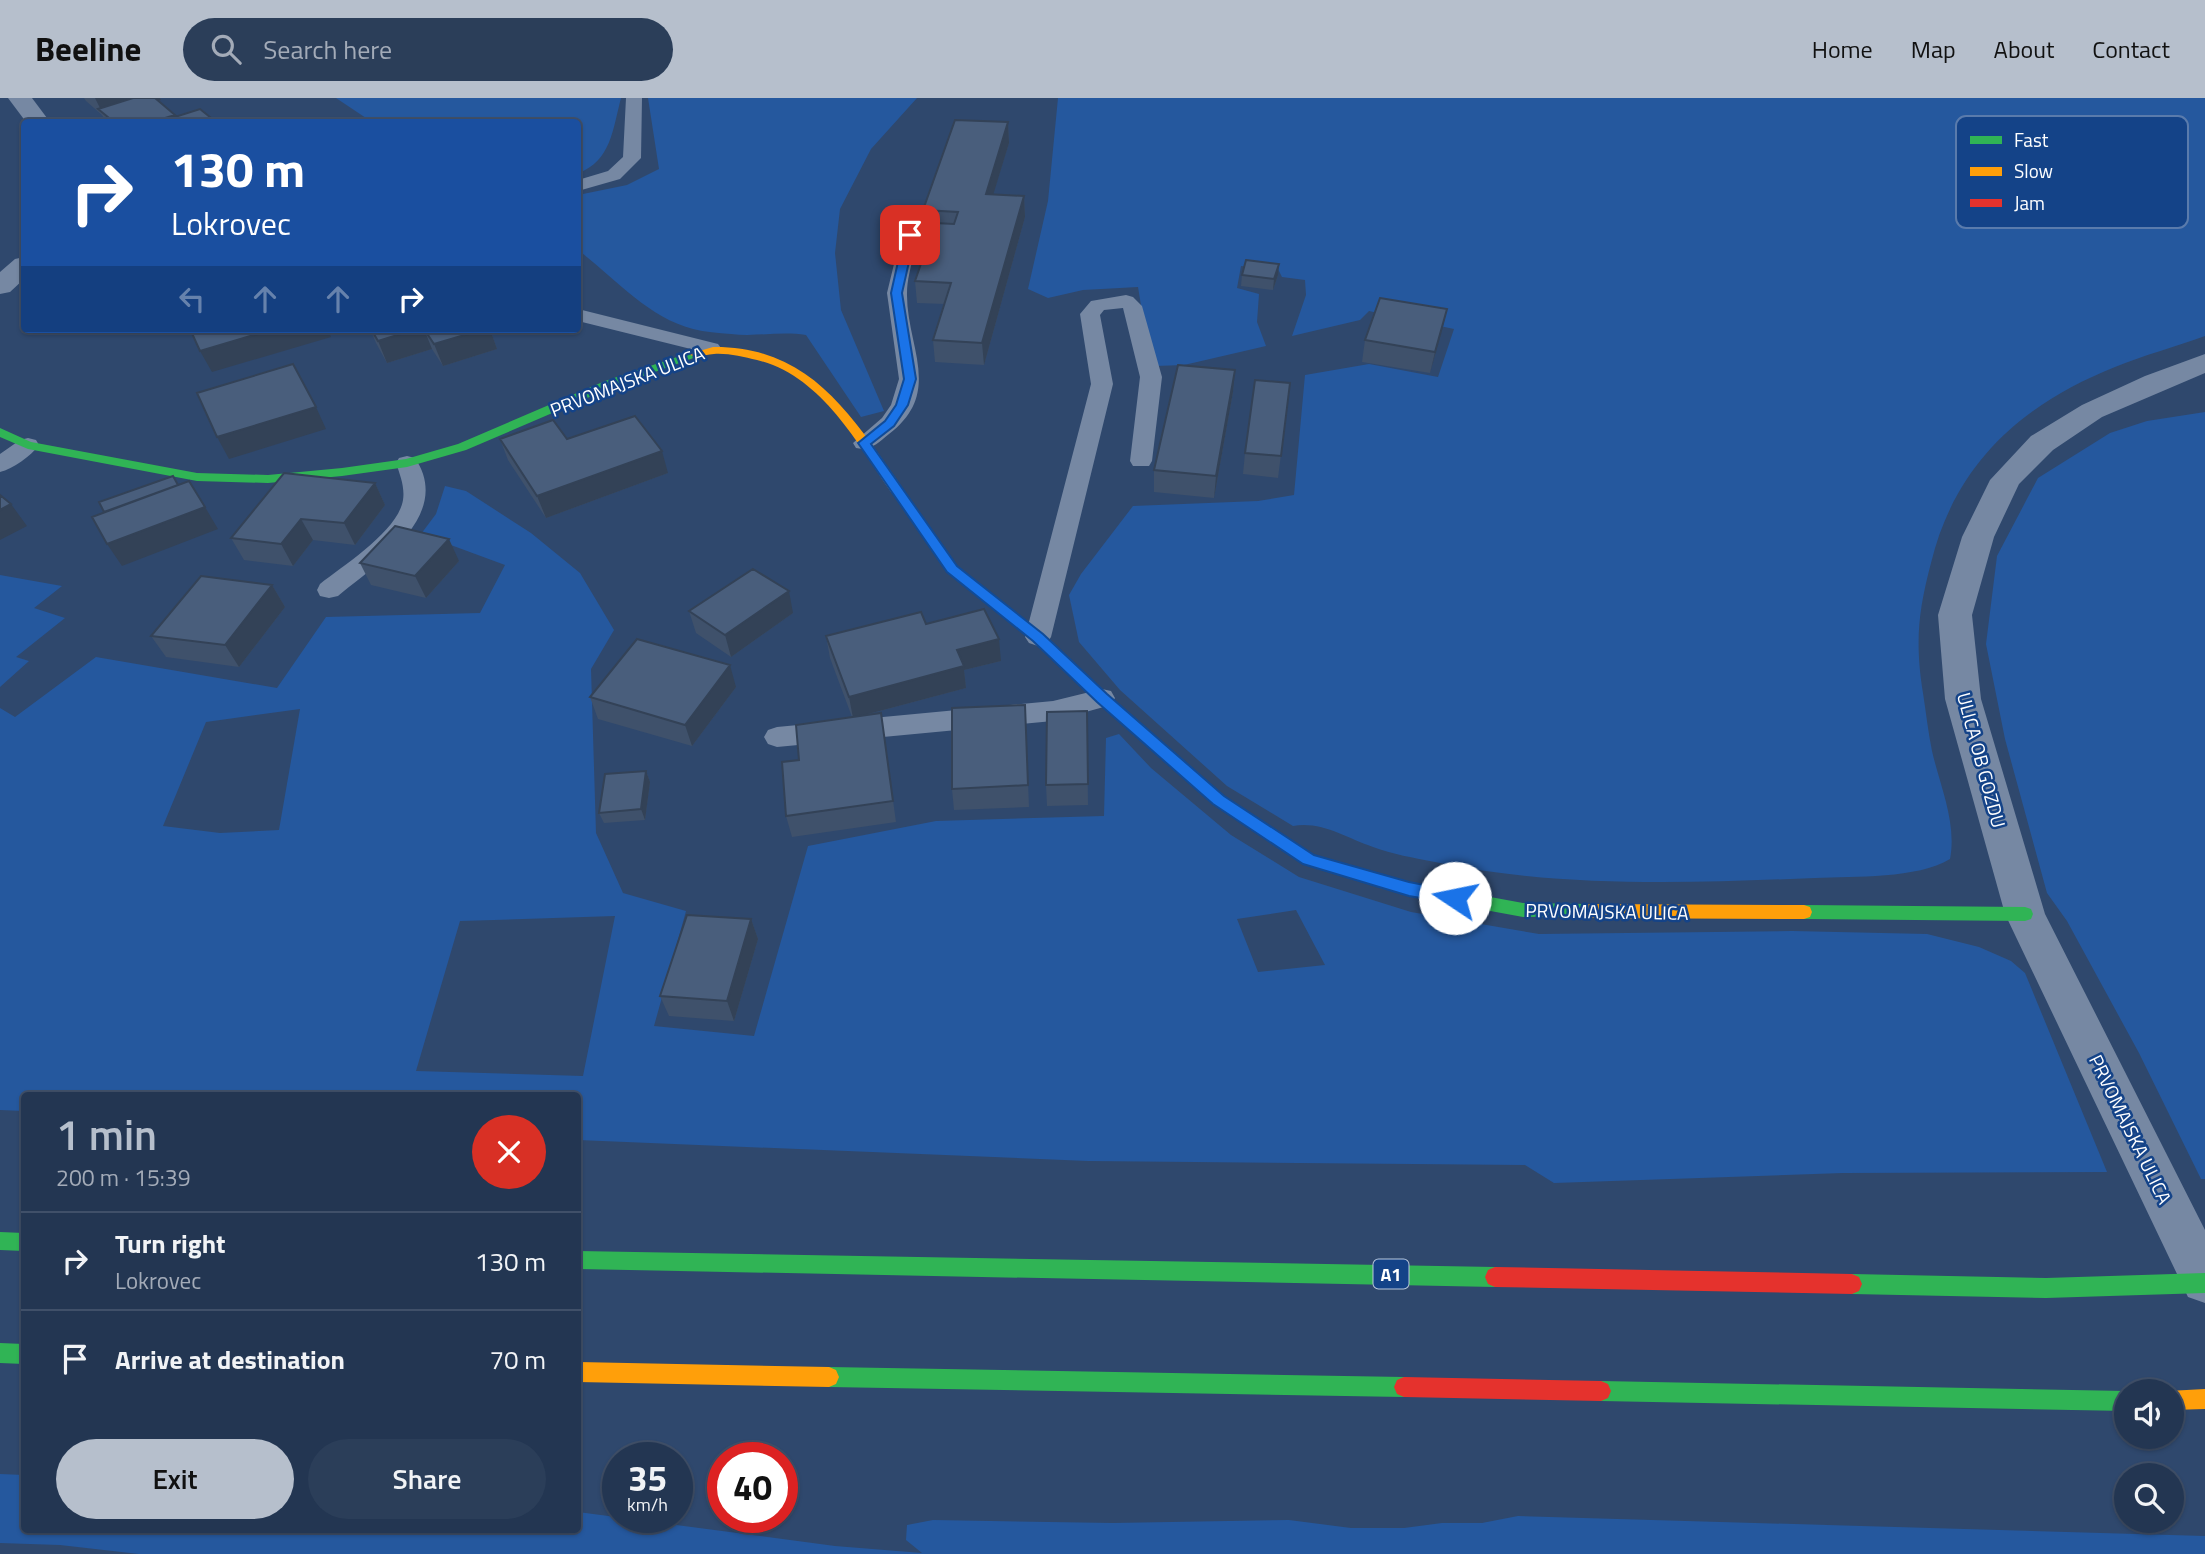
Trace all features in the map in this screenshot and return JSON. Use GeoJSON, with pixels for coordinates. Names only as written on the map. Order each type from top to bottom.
{"type":"FeatureCollection","features":[{"type":"Feature","properties":{"kind":"main road","name":"PRVOMAJSKA ULICA"},"geometry":{"type":"LineString","coordinates":[[0,432],[28,445],[197,477],[268,479],[407,463],[462,447],[609,384],[711,348],[770,359],[795,370],[811,381],[864,443],[952,569],[1038,637],[1102,698],[1219,800],[1309,860],[1409,889],[1523,910],[2025,914]]}},
{"type":"Feature","properties":{"kind":"main road"},"geometry":{"type":"LineString","coordinates":[[0,1241],[21,1242]]}},
{"type":"Feature","properties":{"kind":"main road","name":"A1"},"geometry":{"type":"LineString","coordinates":[[581,1260],[2032,1287],[2205,1281]]}},
{"type":"Feature","properties":{"kind":"main road"},"geometry":{"type":"LineString","coordinates":[[0,1353],[21,1354]]}},
{"type":"Feature","properties":{"kind":"main road"},"geometry":{"type":"LineString","coordinates":[[581,1373],[2114,1401]]}},
{"type":"Feature","properties":{"kind":"main road"},"geometry":{"type":"LineString","coordinates":[[2184,1400],[2205,1399]]}},
{"type":"Feature","properties":{"kind":"street"},"geometry":{"type":"LineString","coordinates":[[20,98],[36,119]]}},
{"type":"Feature","properties":{"kind":"street"},"geometry":{"type":"LineString","coordinates":[[0,286],[21,268]]}},
{"type":"Feature","properties":{"kind":"street","name":"ULICA OB GOZDU"},"geometry":{"type":"LineString","coordinates":[[2058,978],[2025,914],[1963,699],[1955,615],[1978,537],[2006,481],[2042,443],[2092,411],[2205,363]]}},
{"type":"Feature","properties":{"kind":"street","name":"PRVOMAJSKA ULICA"},"geometry":{"type":"LineString","coordinates":[[2058,978],[2205,1281]]}},
{"type":"Feature","properties":{"kind":"lane"},"geometry":{"type":"LineString","coordinates":[[581,185],[614,175],[632,158],[634,98]]}},
{"type":"Feature","properties":{"kind":"lane"},"geometry":{"type":"LineString","coordinates":[[864,443],[890,423],[902,405],[910,379],[897,293],[910,235]]}},
{"type":"Feature","properties":{"kind":"lane"},"geometry":{"type":"LineString","coordinates":[[1038,637],[1102,384],[1090,314],[1098,305],[1126,301],[1132,306],[1152,377],[1141,461]]}},
{"type":"Feature","properties":{"kind":"lane"},"geometry":{"type":"LineString","coordinates":[[581,316],[711,348]]}},
{"type":"Feature","properties":{"kind":"lane"},"geometry":{"type":"LineString","coordinates":[[0,465],[28,445]]}},
{"type":"Feature","properties":{"kind":"lane"},"geometry":{"type":"LineString","coordinates":[[329,590],[389,541],[413,507],[415,486],[407,463]]}},
{"type":"Feature","properties":{"kind":"lane"},"geometry":{"type":"LineString","coordinates":[[776,737],[1053,712],[1102,698]]}},
{"type":"Feature","properties":{"kind":"shaded area"},"geometry":{"type":"Polygon","coordinates":[[[336,98],[621,98],[609,143],[598,161],[581,172],[581,119],[368,119],[336,98]]]}},
{"type":"Feature","properties":{"kind":"shaded area"},"geometry":{"type":"Polygon","coordinates":[[[648,98],[917,98],[871,149],[840,209],[835,253],[841,310],[884,411],[861,417],[806,335],[740,335],[698,330],[676,323],[646,306],[581,252],[581,194],[627,185],[659,169],[648,98]]]}},
{"type":"Feature","properties":{"kind":"shaded area"},"geometry":{"type":"Polygon","coordinates":[[[1058,98],[2205,98],[2205,336],[2126,363],[2050,399],[2022,419],[1997,442],[1975,467],[1957,496],[1942,528],[1931,563],[1919,628],[1921,675],[1931,744],[1951,832],[1950,859],[1921,870],[1867,876],[1624,882],[1529,876],[1411,857],[1380,849],[1324,828],[1293,826],[1227,786],[1120,690],[1079,642],[1069,595],[1081,574],[1133,506],[1258,501],[1294,495],[1305,375],[1369,364],[1438,377],[1454,329],[1369,311],[1360,320],[1292,336],[1306,295],[1305,280],[1282,277],[1278,269],[1241,266],[1237,288],[1259,294],[1257,322],[1266,346],[1184,365],[1155,366],[1148,348],[1138,287],[1083,290],[1048,298],[1028,289],[1048,201],[1058,98]]]}},
{"type":"Feature","properties":{"kind":"shaded area"},"geometry":{"type":"Polygon","coordinates":[[[2205,412],[2205,1179],[2201,1179],[2139,1053],[2067,921],[2047,893],[2005,739],[1986,644],[1997,556],[2038,478],[2110,433],[2147,421],[2205,412]]]}},
{"type":"Feature","properties":{"kind":"shaded area"},"geometry":{"type":"Polygon","coordinates":[[[445,486],[466,491],[531,533],[580,573],[614,630],[591,669],[596,833],[623,893],[686,911],[654,1026],[754,1036],[808,846],[936,821],[1104,816],[1106,738],[1119,734],[1151,768],[1231,835],[1299,877],[1411,912],[1539,934],[1792,931],[1927,934],[1979,947],[2011,961],[2025,973],[2107,1172],[1843,1173],[1554,1183],[1525,1165],[1088,1161],[581,1140],[581,1092],[21,1092],[21,1111],[0,1110],[0,708],[15,717],[96,657],[277,688],[326,617],[480,613],[505,565],[421,534],[436,514],[445,486]],[[300,709],[206,722],[163,826],[220,833],[279,830],[300,709]],[[1296,910],[1237,919],[1258,972],[1325,965],[1296,910]],[[615,916],[460,921],[416,1071],[583,1076],[615,916]]]}},
{"type":"Feature","properties":{"kind":"shaded area"},"geometry":{"type":"Polygon","coordinates":[[[0,575],[62,586],[34,608],[65,618],[16,657],[29,661],[0,687],[0,575]]]}},
{"type":"Feature","properties":{"kind":"shaded area"},"geometry":{"type":"Polygon","coordinates":[[[0,1474],[21,1475],[21,1533],[581,1533],[581,1512],[602,1515],[602,1533],[693,1533],[693,1527],[707,1529],[707,1533],[737,1533],[835,1546],[922,1553],[906,1540],[907,1525],[933,1520],[1113,1523],[1289,1520],[1351,1528],[1404,1528],[1442,1523],[1482,1523],[1518,1516],[2205,1536],[2205,1554],[139,1554],[60,1545],[0,1543],[0,1474]]]}},
{"type":"Feature","properties":{"kind":"building"},"geometry":{"type":"Polygon","coordinates":[[[133,98],[155,98],[175,115],[162,119],[110,119],[98,109],[133,98]]]}},
{"type":"Feature","properties":{"kind":"building"},"geometry":{"type":"Polygon","coordinates":[[[200,109],[212,119],[168,119],[200,109]]]}},
{"type":"Feature","properties":{"kind":"building"},"geometry":{"type":"Polygon","coordinates":[[[955,120],[1008,122],[986,194],[1024,196],[982,343],[933,340],[951,283],[915,281],[935,223],[954,224],[958,212],[923,210],[955,120]]]}},
{"type":"Feature","properties":{"kind":"building"},"geometry":{"type":"Polygon","coordinates":[[[1246,260],[1279,264],[1274,279],[1242,275],[1246,260]]]}},
{"type":"Feature","properties":{"kind":"building"},"geometry":{"type":"Polygon","coordinates":[[[1380,298],[1447,309],[1435,352],[1365,340],[1380,298]]]}},
{"type":"Feature","properties":{"kind":"building"},"geometry":{"type":"Polygon","coordinates":[[[192,333],[261,333],[200,351],[192,333]]]}},
{"type":"Feature","properties":{"kind":"building"},"geometry":{"type":"Polygon","coordinates":[[[373,333],[404,333],[378,341],[373,333]]]}},
{"type":"Feature","properties":{"kind":"building"},"geometry":{"type":"Polygon","coordinates":[[[427,333],[471,333],[434,344],[427,333]]]}},
{"type":"Feature","properties":{"kind":"building"},"geometry":{"type":"Polygon","coordinates":[[[293,364],[316,407],[217,437],[197,393],[293,364]]]}},
{"type":"Feature","properties":{"kind":"building"},"geometry":{"type":"Polygon","coordinates":[[[1178,365],[1235,370],[1216,476],[1154,470],[1178,365]]]}},
{"type":"Feature","properties":{"kind":"building"},"geometry":{"type":"Polygon","coordinates":[[[1255,380],[1290,383],[1281,456],[1245,453],[1255,380]]]}},
{"type":"Feature","properties":{"kind":"building"},"geometry":{"type":"Polygon","coordinates":[[[635,416],[662,451],[537,496],[500,439],[553,420],[567,439],[635,416]]]}},
{"type":"Feature","properties":{"kind":"building"},"geometry":{"type":"Polygon","coordinates":[[[284,473],[375,483],[344,523],[301,519],[281,544],[231,538],[284,473]]]}},
{"type":"Feature","properties":{"kind":"building"},"geometry":{"type":"Polygon","coordinates":[[[173,476],[178,485],[104,512],[99,502],[173,476]]]}},
{"type":"Feature","properties":{"kind":"building"},"geometry":{"type":"Polygon","coordinates":[[[189,481],[205,507],[107,544],[92,517],[189,481]]]}},
{"type":"Feature","properties":{"kind":"building"},"geometry":{"type":"Polygon","coordinates":[[[0,495],[11,504],[0,510],[0,495]]]}},
{"type":"Feature","properties":{"kind":"building"},"geometry":{"type":"Polygon","coordinates":[[[395,526],[449,539],[415,576],[360,563],[395,526]]]}},
{"type":"Feature","properties":{"kind":"building"},"geometry":{"type":"Polygon","coordinates":[[[753,569],[789,591],[725,635],[689,611],[753,569]]]}},
{"type":"Feature","properties":{"kind":"building"},"geometry":{"type":"Polygon","coordinates":[[[201,576],[272,585],[225,645],[151,636],[201,576]]]}},
{"type":"Feature","properties":{"kind":"building"},"geometry":{"type":"Polygon","coordinates":[[[984,609],[999,639],[957,650],[964,666],[849,697],[826,636],[921,612],[926,624],[984,609]]]}},
{"type":"Feature","properties":{"kind":"building"},"geometry":{"type":"Polygon","coordinates":[[[637,639],[730,665],[685,725],[590,697],[637,639]]]}},
{"type":"Feature","properties":{"kind":"building"},"geometry":{"type":"Polygon","coordinates":[[[1025,705],[1028,785],[952,789],[952,708],[1025,705]]]}},
{"type":"Feature","properties":{"kind":"building"},"geometry":{"type":"Polygon","coordinates":[[[1087,711],[1088,784],[1046,785],[1047,712],[1087,711]]]}},
{"type":"Feature","properties":{"kind":"building"},"geometry":{"type":"Polygon","coordinates":[[[881,713],[893,801],[786,816],[782,762],[799,760],[796,725],[881,713]]]}},
{"type":"Feature","properties":{"kind":"building"},"geometry":{"type":"Polygon","coordinates":[[[646,771],[641,809],[599,813],[605,774],[646,771]]]}},
{"type":"Feature","properties":{"kind":"building"},"geometry":{"type":"Polygon","coordinates":[[[687,915],[751,919],[727,1001],[660,996],[687,915]]]}},
{"type":"Feature","properties":{"kind":"traffic: fast"},"geometry":{"type":"LineString","coordinates":[[0,432],[28,445],[197,477],[268,479],[342,472],[407,463],[462,447],[609,384],[695,354]]}},
{"type":"Feature","properties":{"kind":"traffic: fast"},"geometry":{"type":"LineString","coordinates":[[896,489],[952,569],[1038,637],[1102,698],[1218,800],[1309,860],[1409,889],[1523,910],[1587,911]]}},
{"type":"Feature","properties":{"kind":"traffic: fast"},"geometry":{"type":"LineString","coordinates":[[1804,912],[2025,914]]}},
{"type":"Feature","properties":{"kind":"traffic: fast"},"geometry":{"type":"LineString","coordinates":[[0,1241],[21,1242]]}},
{"type":"Feature","properties":{"kind":"traffic: fast"},"geometry":{"type":"LineString","coordinates":[[581,1260],[1495,1277]]}},
{"type":"Feature","properties":{"kind":"traffic: fast"},"geometry":{"type":"LineString","coordinates":[[1852,1284],[2046,1288],[2205,1283]]}},
{"type":"Feature","properties":{"kind":"traffic: fast"},"geometry":{"type":"LineString","coordinates":[[0,1353],[21,1354]]}},
{"type":"Feature","properties":{"kind":"traffic: fast"},"geometry":{"type":"LineString","coordinates":[[829,1377],[1404,1387]]}},
{"type":"Feature","properties":{"kind":"traffic: fast"},"geometry":{"type":"LineString","coordinates":[[1601,1391],[2114,1401]]}},
{"type":"Feature","properties":{"kind":"traffic: slow"},"geometry":{"type":"LineString","coordinates":[[695,354],[729,351],[755,356],[794,370],[835,406],[896,489]]}},
{"type":"Feature","properties":{"kind":"traffic: slow"},"geometry":{"type":"LineString","coordinates":[[1587,911],[1804,912]]}},
{"type":"Feature","properties":{"kind":"traffic: slow"},"geometry":{"type":"LineString","coordinates":[[581,1372],[829,1377]]}},
{"type":"Feature","properties":{"kind":"traffic: slow"},"geometry":{"type":"LineString","coordinates":[[2184,1400],[2205,1399]]}},
{"type":"Feature","properties":{"kind":"traffic: jam"},"geometry":{"type":"LineString","coordinates":[[1495,1277],[1852,1284]]}},
{"type":"Feature","properties":{"kind":"traffic: jam"},"geometry":{"type":"LineString","coordinates":[[1404,1387],[1601,1391]]}},
{"type":"Feature","properties":{"kind":"route"},"geometry":{"type":"LineString","coordinates":[[910,235],[897,293],[910,379],[902,405],[890,423],[864,443],[952,569],[1038,637],[1102,698],[1219,800],[1309,860],[1409,889],[1455,898]]}}]}
